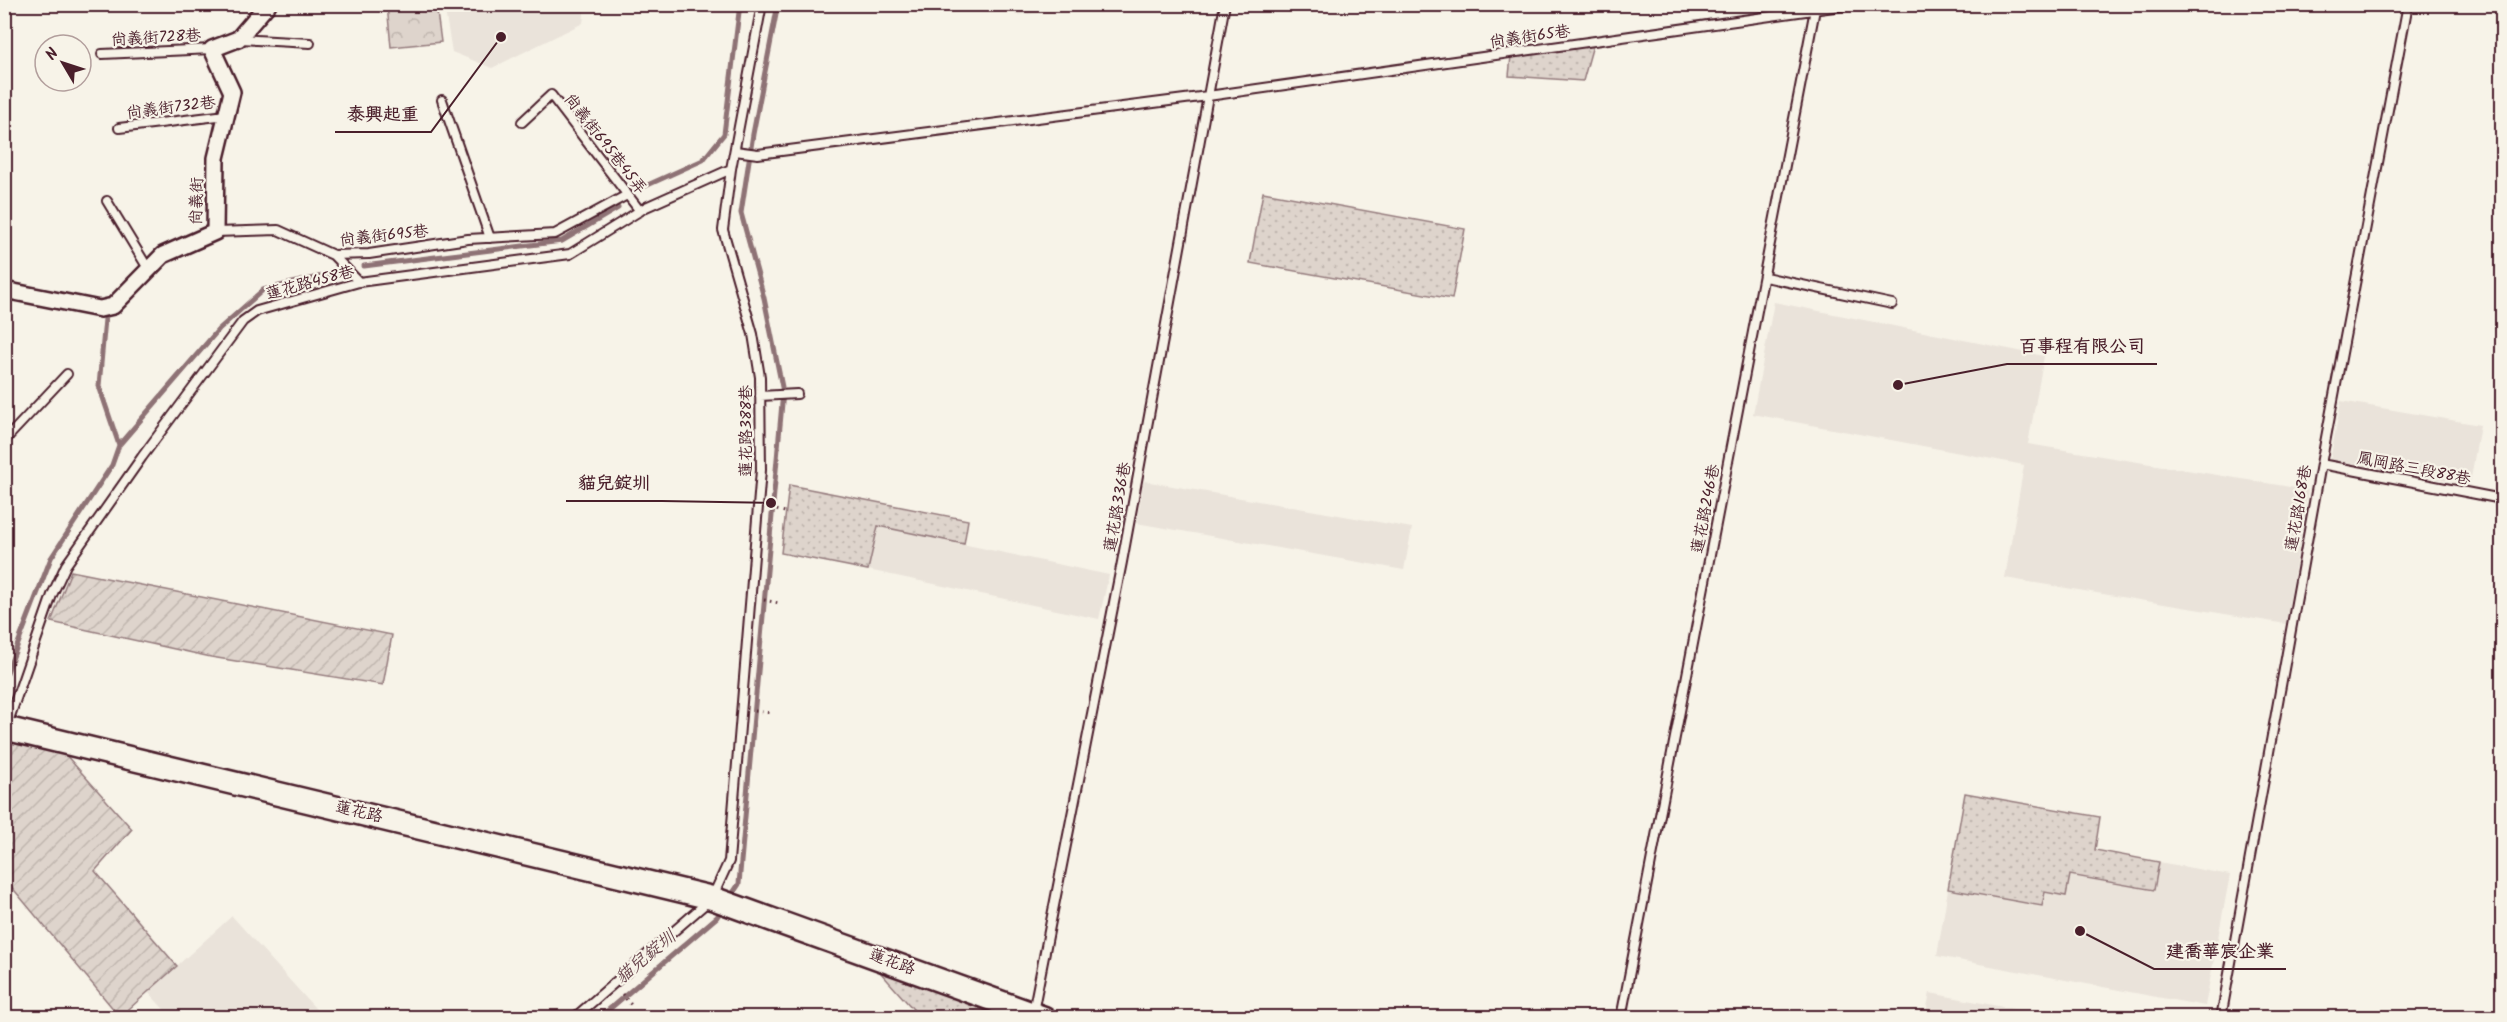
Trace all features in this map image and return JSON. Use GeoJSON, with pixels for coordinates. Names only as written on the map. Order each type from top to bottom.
{"type":"FeatureCollection","features":[{"type":"Feature","properties":{"kind":"street"},"geometry":{"type":"LineString","coordinates":[[212,49],[238,39],[268,4]]}},
{"type":"Feature","properties":{"kind":"street","name":"尚義街"},"geometry":{"type":"LineString","coordinates":[[4,290],[100,309],[113,306],[164,255],[215,232],[216,158],[232,92],[212,49]]}},
{"type":"Feature","properties":{"kind":"street","name":"蓮花路"},"geometry":{"type":"LineString","coordinates":[[5,729],[712,897],[1035,1016]]}},
{"type":"Feature","properties":{"kind":"lane","name":"蓮花路388巷"},"geometry":{"type":"LineString","coordinates":[[712,897],[729,861],[761,470],[760,377],[753,334],[723,230],[731,169],[762,4]]}},
{"type":"Feature","properties":{"kind":"lane","name":"蓮花路336巷"},"geometry":{"type":"LineString","coordinates":[[1035,1016],[1225,4]]}},
{"type":"Feature","properties":{"kind":"lane","name":"尚義街65巷"},"geometry":{"type":"LineString","coordinates":[[735,151],[758,154],[1208,96],[1855,4]]}},
{"type":"Feature","properties":{"kind":"lane","name":"蓮花路168巷"},"geometry":{"type":"LineString","coordinates":[[2221,1017],[2321,465],[2408,4]]}},
{"type":"Feature","properties":{"kind":"lane","name":"蓮花路246巷"},"geometry":{"type":"LineString","coordinates":[[1621,1017],[1766,277],[1816,8]]}},
{"type":"Feature","properties":{"kind":"lane"},"geometry":{"type":"LineString","coordinates":[[238,39],[310,43]]}},
{"type":"Feature","properties":{"kind":"lane","name":"尚義街728巷"},"geometry":{"type":"LineString","coordinates":[[102,54],[212,49]]}},
{"type":"Feature","properties":{"kind":"lane","name":"尚義街695巷45弄"},"geometry":{"type":"LineString","coordinates":[[522,122],[550,95],[640,211]]}},
{"type":"Feature","properties":{"kind":"lane"},"geometry":{"type":"LineString","coordinates":[[442,100],[490,238]]}},
{"type":"Feature","properties":{"kind":"lane","name":"尚義街732巷"},"geometry":{"type":"LineString","coordinates":[[119,128],[226,115]]}},
{"type":"Feature","properties":{"kind":"lane","name":"蓮花路458巷"},"geometry":{"type":"LineString","coordinates":[[5,729],[52,595],[66,565],[142,457],[243,321],[257,311],[359,282],[570,255],[640,211],[731,169]]}},
{"type":"Feature","properties":{"kind":"lane","name":"尚義街695巷"},"geometry":{"type":"LineString","coordinates":[[215,232],[279,230],[333,255],[369,254],[490,238],[555,234],[627,195]]}},
{"type":"Feature","properties":{"kind":"lane"},"geometry":{"type":"LineString","coordinates":[[107,201],[149,270]]}},
{"type":"Feature","properties":{"kind":"lane"},"geometry":{"type":"LineString","coordinates":[[333,255],[359,282]]}},
{"type":"Feature","properties":{"kind":"lane"},"geometry":{"type":"LineString","coordinates":[[1766,277],[1892,304]]}},
{"type":"Feature","properties":{"kind":"lane"},"geometry":{"type":"LineString","coordinates":[[4,441],[67,374]]}},
{"type":"Feature","properties":{"kind":"lane"},"geometry":{"type":"LineString","coordinates":[[760,396],[796,394]]}},
{"type":"Feature","properties":{"kind":"lane","name":"鳳岡路三段88巷"},"geometry":{"type":"LineString","coordinates":[[2321,465],[2502,499]]}},
{"type":"Feature","properties":{"kind":"lane"},"geometry":{"type":"LineString","coordinates":[[574,1017],[712,897]]}},
{"type":"Feature","properties":{"kind":"path"},"geometry":{"type":"LineString","coordinates":[[741,710],[772,713]]}},
{"type":"Feature","properties":{"kind":"shaded area"},"geometry":{"type":"Polygon","coordinates":[[[444,4],[585,5],[583,23],[492,68],[452,52],[444,4]]]}},
{"type":"Feature","properties":{"kind":"shaded area"},"geometry":{"type":"Polygon","coordinates":[[[1112,4],[1112,7],[1015,15],[1014,5],[1112,4]]]}},
{"type":"Feature","properties":{"kind":"shaded area"},"geometry":{"type":"Polygon","coordinates":[[[1774,302],[2044,356],[2028,444],[2308,490],[2286,624],[2005,578],[2024,465],[1753,414],[1774,302]]]}},
{"type":"Feature","properties":{"kind":"shaded area"},"geometry":{"type":"Polygon","coordinates":[[[2341,401],[2480,425],[2470,484],[2330,460],[2341,401]]]}},
{"type":"Feature","properties":{"kind":"shaded area"},"geometry":{"type":"Polygon","coordinates":[[[1144,481],[1412,528],[1404,570],[1136,523],[1144,481]]]}},
{"type":"Feature","properties":{"kind":"shaded area"},"geometry":{"type":"Polygon","coordinates":[[[877,526],[1109,575],[1099,619],[868,570],[877,526]]]}},
{"type":"Feature","properties":{"kind":"shaded area"},"geometry":{"type":"Polygon","coordinates":[[[2159,862],[2230,875],[2205,1006],[1937,956],[1948,889],[2042,906],[2045,892],[2070,875],[2154,890],[2159,862]]]}},
{"type":"Feature","properties":{"kind":"shaded area"},"geometry":{"type":"Polygon","coordinates":[[[232,916],[323,1017],[171,1017],[148,992],[232,916]]]}},
{"type":"Feature","properties":{"kind":"shaded area"},"geometry":{"type":"Polygon","coordinates":[[[1930,993],[2055,1017],[1925,1017],[1930,993]]]}},
{"type":"Feature","properties":{"kind":"green space"},"geometry":{"type":"Polygon","coordinates":[[[387,5],[436,5],[441,42],[391,47],[387,5]]]}},
{"type":"Feature","properties":{"kind":"green space"},"geometry":{"type":"Polygon","coordinates":[[[1593,45],[1583,81],[1509,76],[1511,56],[1593,45]]]}},
{"type":"Feature","properties":{"kind":"green space"},"geometry":{"type":"Polygon","coordinates":[[[1263,192],[1465,229],[1452,299],[1250,263],[1263,192]]]}},
{"type":"Feature","properties":{"kind":"green space"},"geometry":{"type":"Polygon","coordinates":[[[789,485],[968,520],[964,544],[878,526],[868,570],[781,553],[789,485]]]}},
{"type":"Feature","properties":{"kind":"green space"},"geometry":{"type":"Polygon","coordinates":[[[71,571],[392,635],[383,685],[211,657],[51,622],[71,571]]]}},
{"type":"Feature","properties":{"kind":"green space"},"geometry":{"type":"Polygon","coordinates":[[[7,740],[64,753],[132,829],[95,871],[177,966],[120,1017],[5,879],[4,749],[7,740]]]}},
{"type":"Feature","properties":{"kind":"green space"},"geometry":{"type":"Polygon","coordinates":[[[1965,793],[2100,817],[2095,850],[2159,862],[2154,890],[2070,875],[2066,896],[2045,892],[2042,906],[1948,889],[1965,793]]]}},
{"type":"Feature","properties":{"kind":"green space"},"geometry":{"type":"Polygon","coordinates":[[[888,970],[1009,1017],[920,1017],[880,972],[888,970]]]}},
{"type":"Feature","properties":{"kind":"waterway"},"geometry":{"type":"LineString","coordinates":[[641,188],[703,160],[724,134],[740,4]]}},
{"type":"Feature","properties":{"kind":"waterway","name":"貓兒錠圳"},"geometry":{"type":"LineString","coordinates":[[729,899],[739,884],[783,392],[764,298],[741,213],[753,134],[778,4]]}},
{"type":"Feature","properties":{"kind":"waterway"},"geometry":{"type":"LineString","coordinates":[[364,266],[562,241],[618,208]]}},
{"type":"Feature","properties":{"kind":"waterway"},"geometry":{"type":"LineString","coordinates":[[119,445],[219,329],[263,290],[331,274]]}},
{"type":"Feature","properties":{"kind":"waterway"},"geometry":{"type":"LineString","coordinates":[[4,680],[51,558],[112,465],[119,445],[99,386],[105,319]]}},
{"type":"Feature","properties":{"kind":"waterway","name":"貓兒錠圳"},"geometry":{"type":"LineString","coordinates":[[599,1018],[717,917],[722,909]]}},
{"type":"Feature","properties":{"kind":"place","name":"泰興起重"},"geometry":{"type":"Point","coordinates":[501,37]}},
{"type":"Feature","properties":{"kind":"place","name":"百事程有限公司"},"geometry":{"type":"Point","coordinates":[1898,385]}},
{"type":"Feature","properties":{"kind":"place","name":"貓兒錠圳"},"geometry":{"type":"Point","coordinates":[771,503]}},
{"type":"Feature","properties":{"kind":"place","name":"建喬華宸企業"},"geometry":{"type":"Point","coordinates":[2080,931]}}]}
